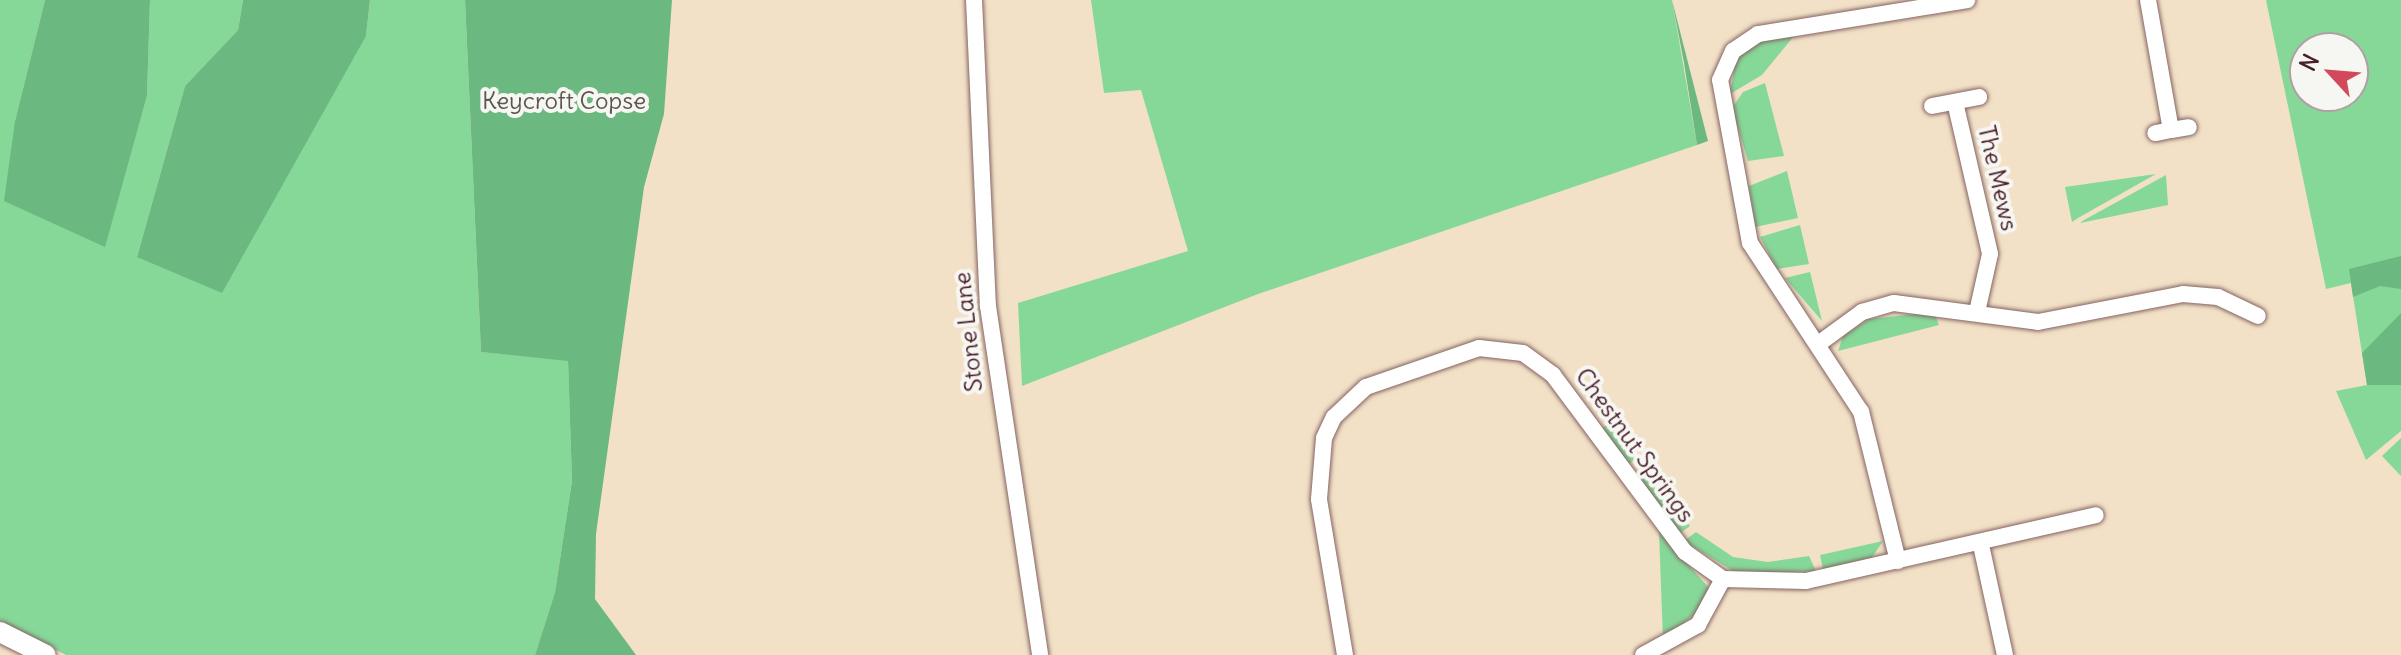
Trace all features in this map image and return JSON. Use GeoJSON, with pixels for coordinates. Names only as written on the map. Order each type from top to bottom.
{"type":"FeatureCollection","features":[{"type":"Feature","properties":{"kind":"street","name":"Stone Lane"},"geometry":{"type":"LineString","coordinates":[[974,0],[988,306],[1040,655]]}},
{"type":"Feature","properties":{"kind":"street"},"geometry":{"type":"LineString","coordinates":[[1898,561],[1868,427],[1821,342],[1750,243],[1721,101],[1725,67],[1758,34],[1967,0]]}},
{"type":"Feature","properties":{"kind":"street"},"geometry":{"type":"LineString","coordinates":[[2148,0],[2163,131],[2189,127]]}},
{"type":"Feature","properties":{"kind":"street","name":"The Mews"},"geometry":{"type":"LineString","coordinates":[[1932,106],[1979,97]]}},
{"type":"Feature","properties":{"kind":"street","name":"The Mews"},"geometry":{"type":"LineString","coordinates":[[1955,102],[1990,254],[1977,312]]}},
{"type":"Feature","properties":{"kind":"street"},"geometry":{"type":"LineString","coordinates":[[1821,342],[1862,312],[1894,303],[2038,322],[2183,294],[2218,297],[2258,316]]}},
{"type":"Feature","properties":{"kind":"street","name":"Chestnut Springs"},"geometry":{"type":"LineString","coordinates":[[1345,655],[1319,499],[1324,438],[1334,417],[1366,387],[1479,348],[1523,353],[1553,375],[1679,544],[1723,579]]}},
{"type":"Feature","properties":{"kind":"street"},"geometry":{"type":"LineString","coordinates":[[1643,655],[1698,625],[1723,579],[1806,581],[1981,545],[2096,515]]}},
{"type":"Feature","properties":{"kind":"street"},"geometry":{"type":"LineString","coordinates":[[1981,545],[2005,655]]}},
{"type":"Feature","properties":{"kind":"street"},"geometry":{"type":"LineString","coordinates":[[0,632],[46,655]]}},
{"type":"Feature","properties":{"kind":"green space"},"geometry":{"type":"Polygon","coordinates":[[[0,0],[45,0],[15,121],[104,247],[147,96],[150,0],[243,0],[238,30],[185,86],[137,257],[366,36],[370,0],[465,0],[481,352],[568,360],[572,481],[555,592],[535,655],[66,655],[0,622],[0,0]]]}},
{"type":"Feature","properties":{"kind":"green space"},"geometry":{"type":"Polygon","coordinates":[[[45,0],[150,0],[147,96],[105,247],[4,201],[15,121],[45,0]]]}},
{"type":"Feature","properties":{"kind":"green space"},"geometry":{"type":"Polygon","coordinates":[[[243,0],[370,0],[366,36],[222,293],[137,257],[185,86],[238,30],[243,0]]]}},
{"type":"Feature","properties":{"kind":"green space","name":"Keycroft Copse"},"geometry":{"type":"Polygon","coordinates":[[[465,0],[672,0],[664,114],[644,187],[596,534],[595,599],[636,655],[535,655],[555,592],[572,481],[568,361],[481,352],[465,0]]]}},
{"type":"Feature","properties":{"kind":"green space"},"geometry":{"type":"Polygon","coordinates":[[[1091,0],[1672,0],[1697,145],[1258,294],[1022,386],[1018,303],[1188,251],[1141,90],[1104,93],[1091,0]]]}},
{"type":"Feature","properties":{"kind":"green space"},"geometry":{"type":"Polygon","coordinates":[[[1672,0],[1708,141],[1697,145],[1684,63],[1672,0]]]}},
{"type":"Feature","properties":{"kind":"green space"},"geometry":{"type":"Polygon","coordinates":[[[2266,0],[2401,0],[2401,431],[2366,460],[2336,391],[2367,385],[2351,283],[2326,289],[2289,112],[2369,112],[2369,32],[2289,32],[2289,111],[2266,0]]]}},
{"type":"Feature","properties":{"kind":"green space"},"geometry":{"type":"Polygon","coordinates":[[[1794,36],[1762,75],[1730,94],[1736,58],[1756,42],[1794,36]]]}},
{"type":"Feature","properties":{"kind":"green space"},"geometry":{"type":"Polygon","coordinates":[[[1765,83],[1784,156],[1748,161],[1732,108],[1743,92],[1765,83]]]}},
{"type":"Feature","properties":{"kind":"green space"},"geometry":{"type":"Polygon","coordinates":[[[1787,171],[1798,218],[1755,227],[1749,186],[1787,171]]]}},
{"type":"Feature","properties":{"kind":"green space"},"geometry":{"type":"Polygon","coordinates":[[[2156,174],[2078,218],[2072,222],[2065,187],[2156,174]]]}},
{"type":"Feature","properties":{"kind":"green space"},"geometry":{"type":"Polygon","coordinates":[[[2166,175],[2168,205],[2080,223],[2084,220],[2166,175]]]}},
{"type":"Feature","properties":{"kind":"green space"},"geometry":{"type":"Polygon","coordinates":[[[1800,225],[1809,264],[1777,269],[1760,237],[1800,225]]]}},
{"type":"Feature","properties":{"kind":"green space"},"geometry":{"type":"Polygon","coordinates":[[[2401,256],[2401,289],[2380,286],[2353,297],[2349,269],[2401,256]]]}},
{"type":"Feature","properties":{"kind":"green space"},"geometry":{"type":"Polygon","coordinates":[[[1810,272],[1822,321],[1785,278],[1810,272]]]}},
{"type":"Feature","properties":{"kind":"green space"},"geometry":{"type":"Polygon","coordinates":[[[1934,312],[1939,325],[1838,351],[1843,336],[1869,319],[1934,312]]]}},
{"type":"Feature","properties":{"kind":"green space"},"geometry":{"type":"Polygon","coordinates":[[[2401,313],[2401,385],[2367,385],[2362,353],[2401,313]]]}},
{"type":"Feature","properties":{"kind":"green space"},"geometry":{"type":"Polygon","coordinates":[[[1610,423],[1636,458],[1628,465],[1602,428],[1610,423]]]}},
{"type":"Feature","properties":{"kind":"green space"},"geometry":{"type":"Polygon","coordinates":[[[2401,438],[2401,476],[2382,456],[2401,438]]]}},
{"type":"Feature","properties":{"kind":"green space"},"geometry":{"type":"Polygon","coordinates":[[[1644,468],[1690,526],[1679,534],[1634,473],[1644,468]]]}},
{"type":"Feature","properties":{"kind":"green space"},"geometry":{"type":"Polygon","coordinates":[[[1659,532],[1709,588],[1707,604],[1663,640],[1659,532]]]}},
{"type":"Feature","properties":{"kind":"green space"},"geometry":{"type":"Polygon","coordinates":[[[1696,532],[1733,557],[1768,562],[1809,556],[1816,571],[1738,574],[1684,541],[1696,532]]]}},
{"type":"Feature","properties":{"kind":"green space"},"geometry":{"type":"Polygon","coordinates":[[[1883,541],[1871,559],[1823,569],[1820,555],[1883,541]]]}}]}
